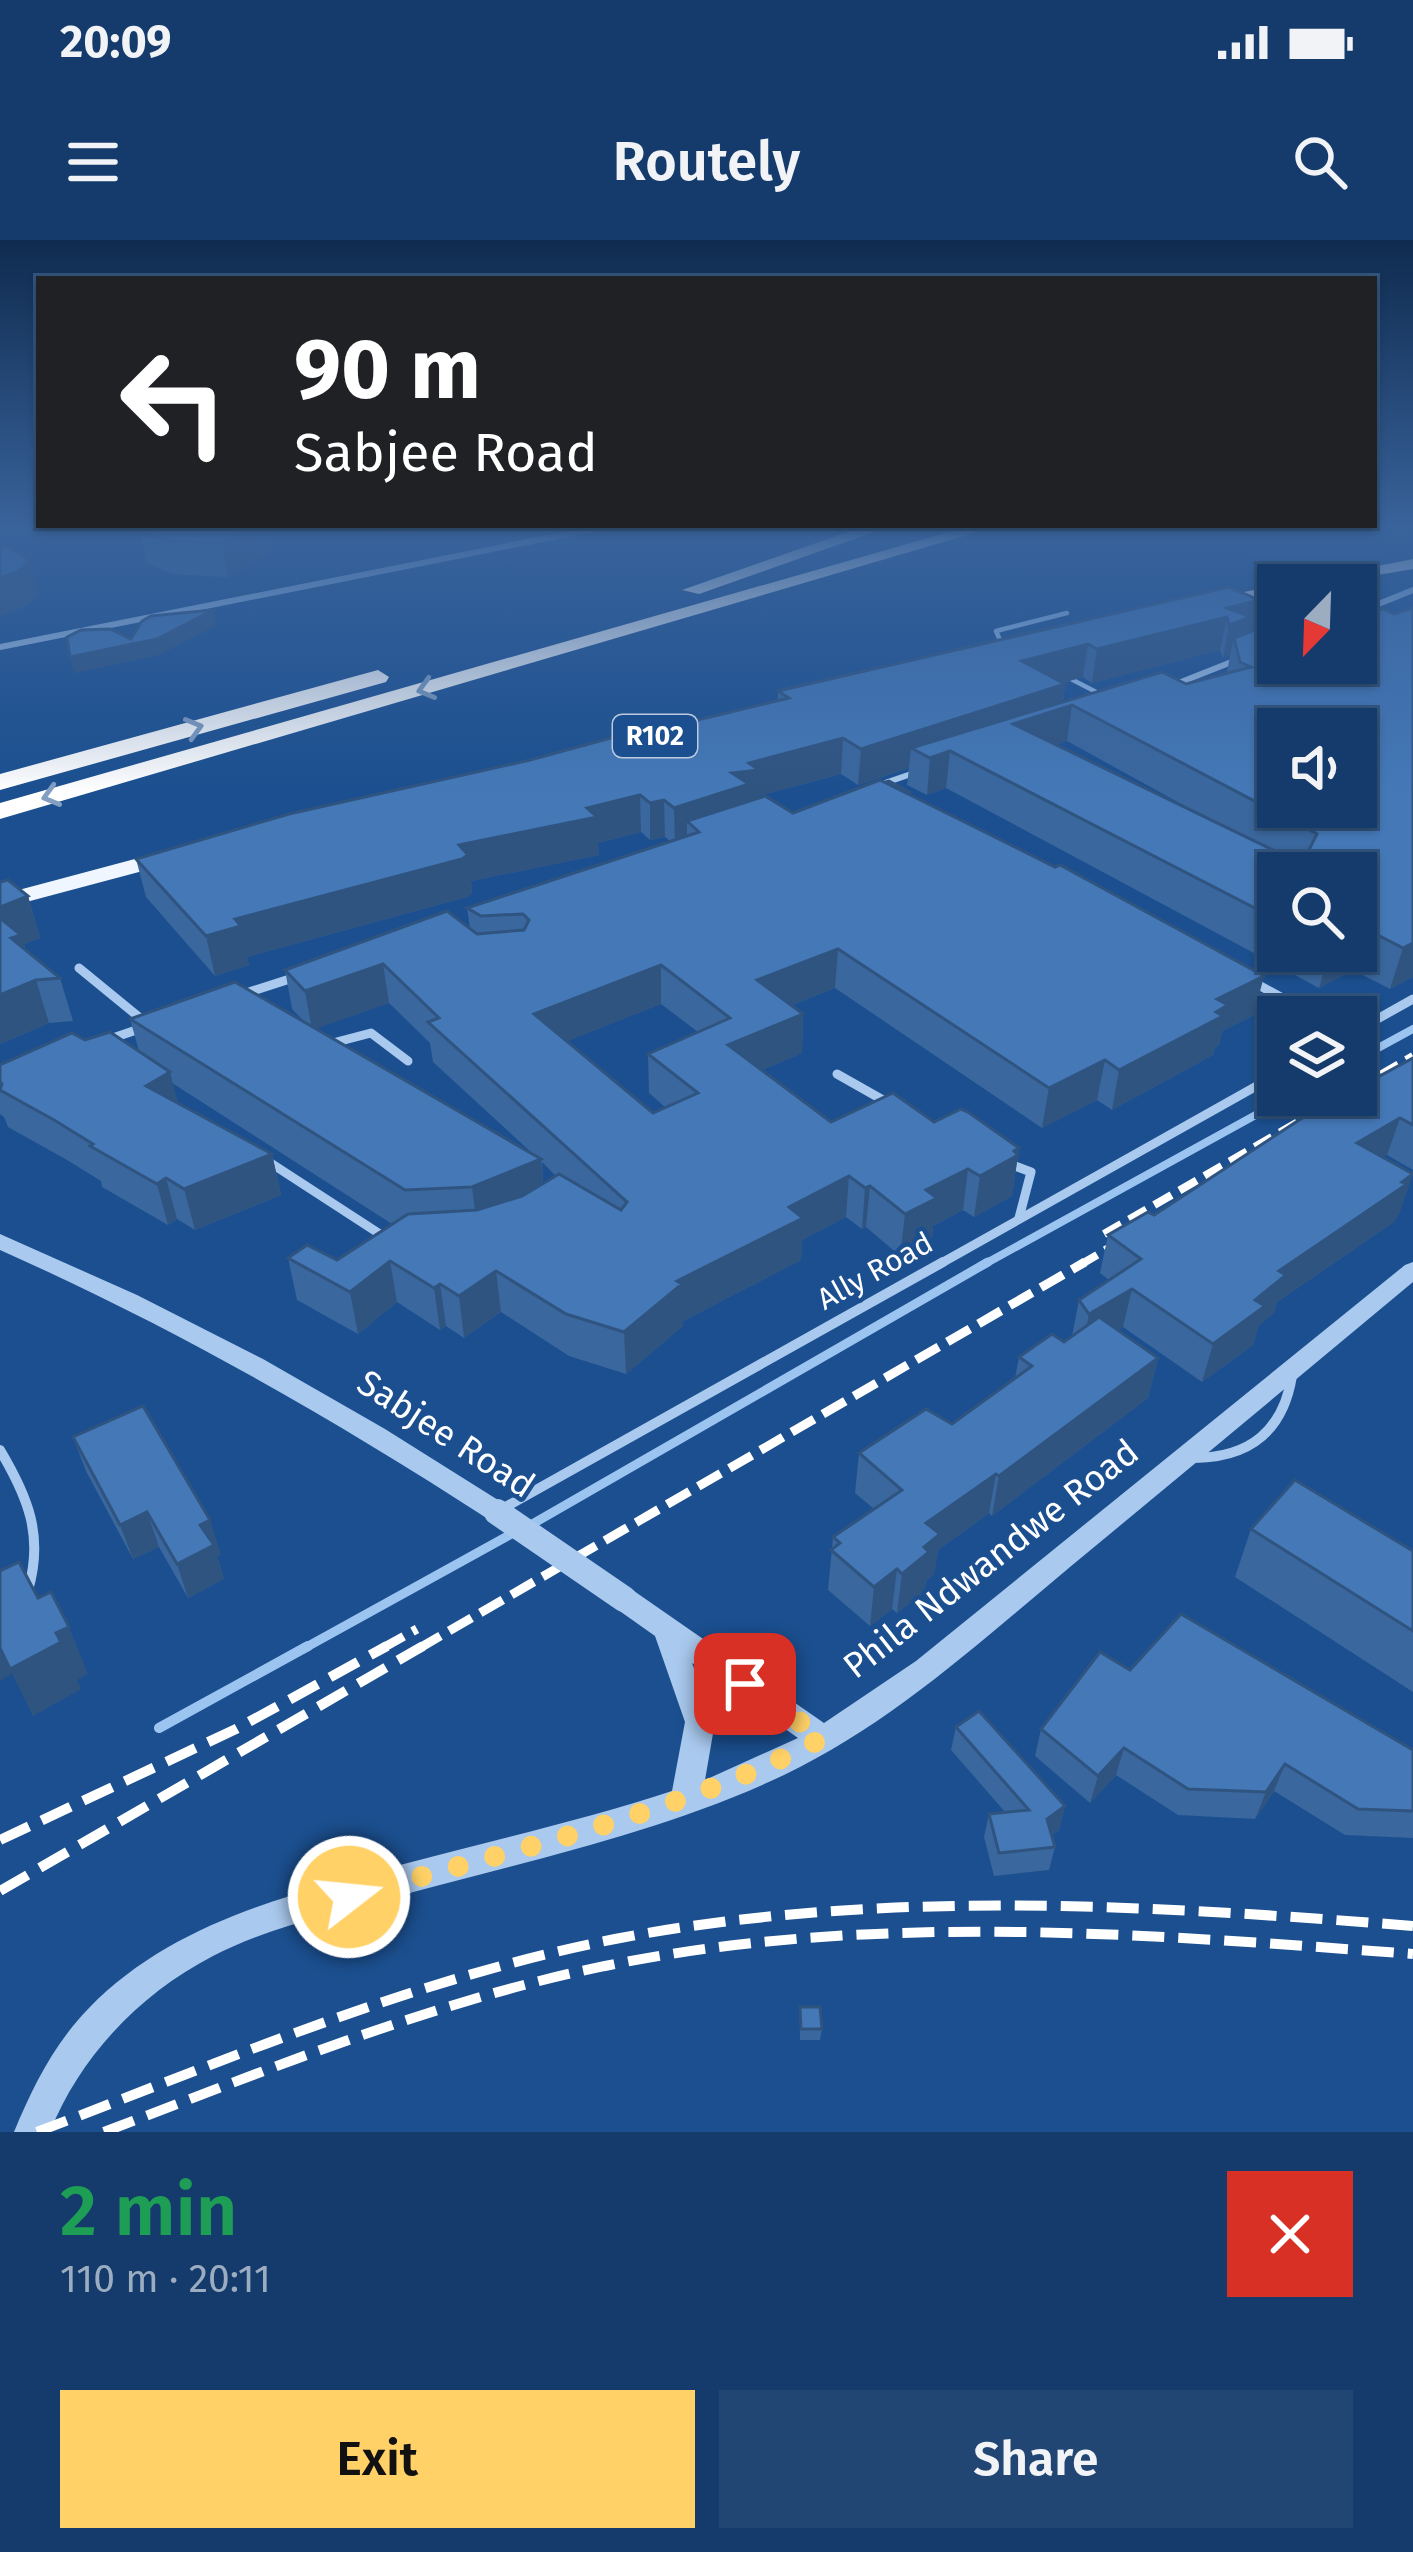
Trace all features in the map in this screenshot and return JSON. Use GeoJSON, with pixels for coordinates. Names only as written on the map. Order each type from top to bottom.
{"type":"FeatureCollection","features":[{"type":"Feature","properties":{"kind":"highway"},"geometry":{"type":"LineString","coordinates":[[0,782],[600,616]]}},
{"type":"Feature","properties":{"kind":"highway"},"geometry":{"type":"LineString","coordinates":[[0,811],[678,616]]}},
{"type":"Feature","properties":{"kind":"main road"},"geometry":{"type":"LineString","coordinates":[[0,900],[206,848]]}},
{"type":"Feature","properties":{"kind":"street","name":"Sabjee Road"},"geometry":{"type":"LineString","coordinates":[[0,1241],[141,1304],[355,1419],[823,1738]]}},
{"type":"Feature","properties":{"kind":"street","name":"Phila Ndwandwe Road"},"geometry":{"type":"LineString","coordinates":[[32,2132],[70,2056],[127,1994],[206,1942],[686,1799],[772,1766],[823,1738],[926,1670],[1413,1270]]}},
{"type":"Feature","properties":{"kind":"street"},"geometry":{"type":"LineString","coordinates":[[666,1629],[700,1722],[686,1799]]}},
{"type":"Feature","properties":{"kind":"lane"},"geometry":{"type":"LineString","coordinates":[[0,647],[154,616]]}},
{"type":"Feature","properties":{"kind":"lane"},"geometry":{"type":"LineString","coordinates":[[1168,687],[1256,652]]}},
{"type":"Feature","properties":{"kind":"lane"},"geometry":{"type":"LineString","coordinates":[[865,789],[929,768]]}},
{"type":"Feature","properties":{"kind":"lane"},"geometry":{"type":"LineString","coordinates":[[887,782],[908,793]]}},
{"type":"Feature","properties":{"kind":"lane"},"geometry":{"type":"LineString","coordinates":[[79,968],[149,1026],[97,1043],[107,1052]]}},
{"type":"Feature","properties":{"kind":"lane"},"geometry":{"type":"LineString","coordinates":[[226,1000],[310,972]]}},
{"type":"Feature","properties":{"kind":"lane"},"geometry":{"type":"LineString","coordinates":[[1235,972],[1279,996]]}},
{"type":"Feature","properties":{"kind":"lane"},"geometry":{"type":"LineString","coordinates":[[246,994],[256,1002]]}},
{"type":"Feature","properties":{"kind":"lane"},"geometry":{"type":"LineString","coordinates":[[1377,1019],[1413,999]]}},
{"type":"Feature","properties":{"kind":"lane"},"geometry":{"type":"LineString","coordinates":[[333,1060],[316,1049],[368,1033],[408,1061]]}},
{"type":"Feature","properties":{"kind":"lane"},"geometry":{"type":"LineString","coordinates":[[837,1074],[893,1106]]}},
{"type":"Feature","properties":{"kind":"lane","name":"Ally Road"},"geometry":{"type":"LineString","coordinates":[[497,1512],[1257,1086]]}},
{"type":"Feature","properties":{"kind":"lane"},"geometry":{"type":"LineString","coordinates":[[255,1154],[394,1242]]}},
{"type":"Feature","properties":{"kind":"lane"},"geometry":{"type":"LineString","coordinates":[[996,1158],[1031,1172],[1018,1218]]}},
{"type":"Feature","properties":{"kind":"lane"},"geometry":{"type":"LineString","coordinates":[[0,1450],[28,1496],[38,1525],[34,1573],[19,1604]]}},
{"type":"Feature","properties":{"kind":"building"},"geometry":{"type":"Polygon","coordinates":[[[150,616],[201,616],[157,639],[70,657],[67,637],[81,630],[110,629],[131,639],[150,616]]]}},
{"type":"Feature","properties":{"kind":"building"},"geometry":{"type":"Polygon","coordinates":[[[1102,616],[1251,617],[1229,625],[1227,617],[1097,649],[1088,644],[1022,661],[1065,684],[861,749],[843,738],[749,763],[759,770],[732,773],[749,784],[674,808],[664,800],[650,803],[640,795],[587,808],[597,817],[459,845],[468,855],[462,859],[235,919],[241,926],[206,936],[136,859],[289,814],[530,760],[688,717],[694,721],[789,698],[778,691],[1102,616]]]}},
{"type":"Feature","properties":{"kind":"building"},"geometry":{"type":"Polygon","coordinates":[[[1377,616],[1413,616],[1413,943],[1403,948],[1377,935],[1377,852],[1308,852],[1317,834],[1306,828],[1377,828],[1377,708],[1257,708],[1257,802],[1072,705],[1013,724],[1277,852],[1257,852],[1257,909],[950,751],[930,758],[911,748],[1162,672],[1186,684],[1251,667],[1240,662],[1234,638],[1257,629],[1257,684],[1377,684],[1377,616]]]}},
{"type":"Feature","properties":{"kind":"building"},"geometry":{"type":"Polygon","coordinates":[[[880,780],[1055,867],[1060,865],[1264,976],[1217,999],[1228,1005],[1216,1012],[1223,1016],[1119,1070],[1105,1060],[1049,1088],[838,949],[757,980],[803,1014],[728,1045],[831,1122],[893,1093],[934,1122],[961,1109],[968,1112],[1019,1148],[1014,1151],[1018,1155],[980,1176],[968,1169],[926,1190],[937,1198],[905,1214],[849,1176],[789,1207],[803,1218],[677,1281],[682,1284],[624,1332],[566,1314],[496,1271],[459,1296],[440,1284],[434,1288],[390,1261],[350,1292],[288,1258],[307,1245],[337,1260],[408,1214],[477,1210],[522,1196],[559,1174],[621,1210],[627,1202],[428,1022],[439,1018],[383,964],[305,991],[285,970],[447,911],[477,934],[524,930],[529,920],[523,914],[481,916],[467,908],[699,832],[687,821],[765,796],[793,813],[880,780]],[[661,965],[534,1014],[653,1113],[698,1093],[648,1054],[730,1018],[661,965]]]}},
{"type":"Feature","properties":{"kind":"building"},"geometry":{"type":"Polygon","coordinates":[[[8,880],[28,896],[0,907],[0,882],[8,880]]]}},
{"type":"Feature","properties":{"kind":"building"},"geometry":{"type":"Polygon","coordinates":[[[0,918],[21,935],[11,938],[60,978],[36,980],[0,995],[0,918]]]}},
{"type":"Feature","properties":{"kind":"building"},"geometry":{"type":"Polygon","coordinates":[[[235,982],[541,1159],[472,1187],[405,1190],[130,1019],[235,982]]]}},
{"type":"Feature","properties":{"kind":"building"},"geometry":{"type":"Polygon","coordinates":[[[110,1032],[170,1072],[146,1086],[272,1154],[184,1189],[166,1178],[157,1184],[0,1090],[0,1065],[72,1033],[85,1040],[110,1032]]]}},
{"type":"Feature","properties":{"kind":"building"},"geometry":{"type":"Polygon","coordinates":[[[1413,1058],[1413,1125],[1400,1118],[1357,1143],[1413,1174],[1402,1182],[1407,1184],[1279,1271],[1286,1275],[1255,1300],[1265,1306],[1213,1344],[1132,1289],[1089,1314],[1079,1300],[1141,1259],[1108,1235],[1148,1212],[1154,1215],[1306,1116],[1377,1116],[1377,1078],[1413,1058]]]}},
{"type":"Feature","properties":{"kind":"building"},"geometry":{"type":"Polygon","coordinates":[[[1099,1317],[1158,1358],[999,1476],[926,1523],[940,1534],[924,1547],[929,1552],[902,1574],[897,1569],[874,1587],[831,1550],[840,1543],[833,1537],[902,1490],[859,1453],[926,1409],[952,1424],[1032,1366],[1019,1357],[1052,1334],[1064,1342],[1099,1317]]]}},
{"type":"Feature","properties":{"kind":"building"},"geometry":{"type":"Polygon","coordinates":[[[143,1406],[210,1520],[200,1525],[214,1545],[177,1564],[147,1512],[120,1525],[73,1437],[143,1406]]]}},
{"type":"Feature","properties":{"kind":"building"},"geometry":{"type":"Polygon","coordinates":[[[1295,1480],[1413,1551],[1413,1631],[1251,1529],[1295,1480]]]}},
{"type":"Feature","properties":{"kind":"building"},"geometry":{"type":"Polygon","coordinates":[[[19,1562],[38,1598],[51,1592],[69,1627],[56,1633],[61,1642],[10,1669],[0,1648],[0,1571],[19,1562]]]}},
{"type":"Feature","properties":{"kind":"building"},"geometry":{"type":"Polygon","coordinates":[[[1181,1614],[1413,1750],[1413,1811],[1358,1809],[1285,1764],[1266,1792],[1188,1789],[1124,1748],[1098,1776],[1041,1729],[1100,1652],[1130,1670],[1181,1614]]]}},
{"type":"Feature","properties":{"kind":"building"},"geometry":{"type":"Polygon","coordinates":[[[979,1711],[1065,1806],[1047,1819],[1055,1847],[999,1853],[989,1814],[1029,1810],[956,1727],[979,1711]]]}},
{"type":"Feature","properties":{"kind":"building"},"geometry":{"type":"Polygon","coordinates":[[[800,2007],[820,2007],[822,2029],[801,2029],[800,2007]]]}},
{"type":"Feature","properties":{"kind":"waterway"},"geometry":{"type":"LineString","coordinates":[[1000,640],[996,631],[1054,616]]}},
{"type":"Feature","properties":{"kind":"waterway"},"geometry":{"type":"LineString","coordinates":[[1067,677],[1102,695]]}},
{"type":"Feature","properties":{"kind":"waterway"},"geometry":{"type":"LineString","coordinates":[[1377,1049],[1413,1029]]}},
{"type":"Feature","properties":{"kind":"waterway"},"geometry":{"type":"LineString","coordinates":[[983,1265],[1257,1114]]}},
{"type":"Feature","properties":{"kind":"waterway"},"geometry":{"type":"LineString","coordinates":[[529,1526],[988,1262]]}},
{"type":"Feature","properties":{"kind":"waterway"},"geometry":{"type":"LineString","coordinates":[[303,1649],[515,1532]]}},
{"type":"Feature","properties":{"kind":"waterway"},"geometry":{"type":"LineString","coordinates":[[159,1728],[308,1646]]}},
{"type":"Feature","properties":{"kind":"railway"},"geometry":{"type":"LineString","coordinates":[[1377,1077],[1413,1056]]}},
{"type":"Feature","properties":{"kind":"railway"},"geometry":{"type":"LineString","coordinates":[[1104,1234],[1309,1116]]}},
{"type":"Feature","properties":{"kind":"railway"},"geometry":{"type":"LineString","coordinates":[[1080,1265],[1131,1235]]}},
{"type":"Feature","properties":{"kind":"railway"},"geometry":{"type":"LineString","coordinates":[[418,1649],[1085,1262]]}},
{"type":"Feature","properties":{"kind":"railway"},"geometry":{"type":"LineString","coordinates":[[381,1649],[417,1629]]}},
{"type":"Feature","properties":{"kind":"railway"},"geometry":{"type":"LineString","coordinates":[[0,1840],[236,1729],[387,1646]]}},
{"type":"Feature","properties":{"kind":"railway"},"geometry":{"type":"LineString","coordinates":[[0,1891],[423,1646]]}},
{"type":"Feature","properties":{"kind":"railway"},"geometry":{"type":"LineString","coordinates":[[37,2132],[322,2023],[467,1975],[615,1939],[714,1923],[814,1912],[1013,1906],[1113,1907],[1413,1926]]}},
{"type":"Feature","properties":{"kind":"railway"},"geometry":{"type":"LineString","coordinates":[[104,2132],[352,2039],[477,1998],[605,1966],[705,1949],[806,1938],[1008,1932],[1413,1954]]}},
{"type":"Feature","properties":{"kind":"route"},"geometry":{"type":"LineString","coordinates":[[349,1897],[611,1824],[713,1790],[823,1738],[745,1684]]}}]}
